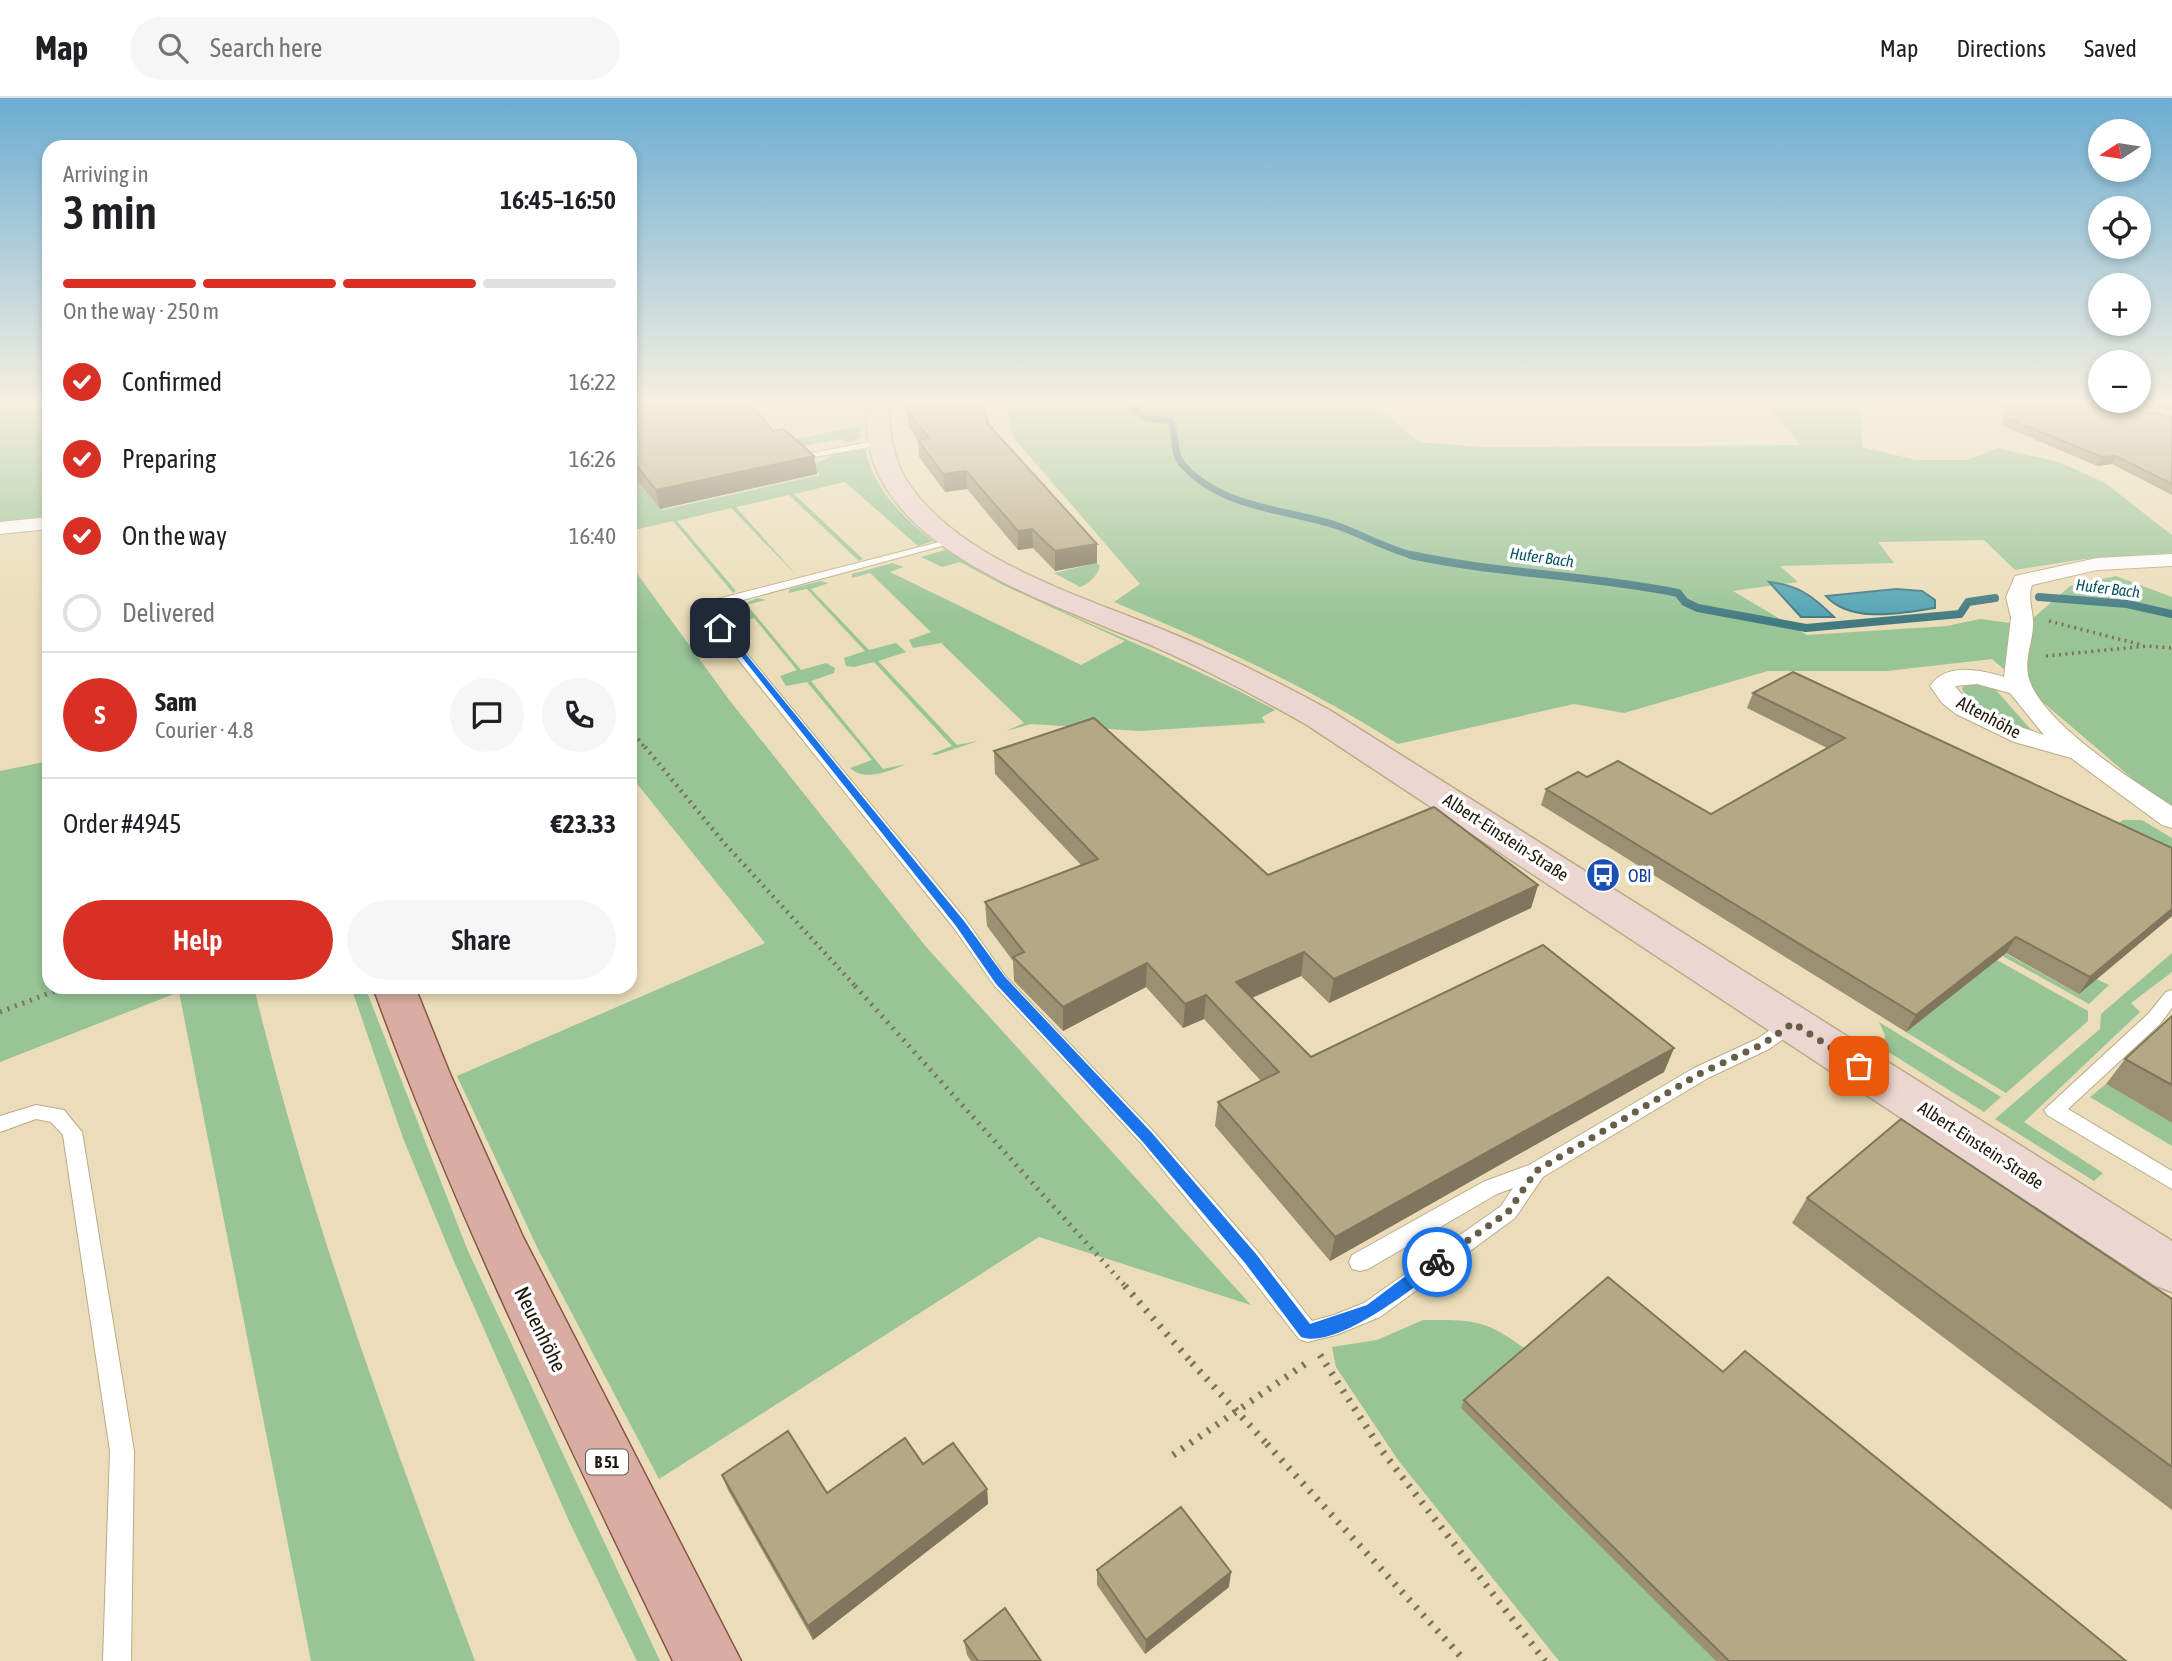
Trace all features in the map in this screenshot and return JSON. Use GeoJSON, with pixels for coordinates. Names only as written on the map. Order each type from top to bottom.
{"type":"FeatureCollection","features":[{"type":"Feature","properties":{"kind":"main road","name":"Neuenhöhe"},"geometry":{"type":"LineString","coordinates":[[397,994],[446,1125],[536,1322],[708,1661]]}},
{"type":"Feature","properties":{"kind":"street","name":"Albert-Einstein-Straße"},"geometry":{"type":"LineString","coordinates":[[892,476],[908,500],[955,541],[1034,584],[1215,663],[1307,711],[2172,1269]]}},
{"type":"Feature","properties":{"kind":"street"},"geometry":{"type":"LineString","coordinates":[[0,528],[42,524]]}},
{"type":"Feature","properties":{"kind":"street"},"geometry":{"type":"LineString","coordinates":[[2021,688],[2016,676],[2024,615],[2017,597],[2023,581],[2097,564],[2172,560]]}},
{"type":"Feature","properties":{"kind":"street","name":"Altenhöhe"},"geometry":{"type":"LineString","coordinates":[[2082,753],[2038,742],[1981,716],[1952,699],[1942,686],[1948,679],[1967,676],[2021,688],[2042,717],[2082,753],[2172,819]]}},
{"type":"Feature","properties":{"kind":"lane"},"geometry":{"type":"LineString","coordinates":[[955,541],[702,607],[960,924],[1000,981],[1147,1137],[1250,1259],[1307,1332],[1336,1325],[1372,1310],[1508,1212],[1536,1171]]}},
{"type":"Feature","properties":{"kind":"lane"},"geometry":{"type":"LineString","coordinates":[[2172,996],[2154,1019],[2054,1110],[2172,1181]]}},
{"type":"Feature","properties":{"kind":"lane"},"geometry":{"type":"LineString","coordinates":[[1360,1262],[1490,1188],[1536,1171],[1701,1073],[1763,1044],[1793,1023]]}},
{"type":"Feature","properties":{"kind":"lane"},"geometry":{"type":"LineString","coordinates":[[0,1124],[36,1112],[57,1115],[72,1132],[122,1451],[117,1661]]}},
{"type":"Feature","properties":{"kind":"path"},"geometry":{"type":"LineString","coordinates":[[2024,615],[2147,646],[2172,648]]}},
{"type":"Feature","properties":{"kind":"path"},"geometry":{"type":"LineString","coordinates":[[2018,659],[2147,646]]}},
{"type":"Feature","properties":{"kind":"path"},"geometry":{"type":"LineString","coordinates":[[637,737],[725,844],[1042,1190],[1192,1363],[1465,1661]]}},
{"type":"Feature","properties":{"kind":"path"},"geometry":{"type":"LineString","coordinates":[[0,1012],[47,994]]}},
{"type":"Feature","properties":{"kind":"path"},"geometry":{"type":"LineString","coordinates":[[1173,1455],[1305,1364],[1307,1332]]}},
{"type":"Feature","properties":{"kind":"path"},"geometry":{"type":"LineString","coordinates":[[1307,1332],[1340,1390],[1382,1451],[1545,1661]]}},
{"type":"Feature","properties":{"kind":"green space"},"geometry":{"type":"Polygon","coordinates":[[[0,476],[42,476],[42,521],[0,525],[0,476]]]}},
{"type":"Feature","properties":{"kind":"green space"},"geometry":{"type":"Polygon","coordinates":[[[816,476],[874,476],[882,490],[910,522],[933,541],[918,546],[845,482],[794,494],[863,559],[859,561],[789,495],[736,507],[798,577],[731,508],[677,521],[736,591],[733,593],[673,521],[637,529],[637,480],[662,510],[816,476]]]}},
{"type":"Feature","properties":{"kind":"green space"},"geometry":{"type":"Polygon","coordinates":[[[1047,476],[2090,476],[2105,483],[2172,535],[2172,554],[2085,559],[2015,570],[1984,540],[1878,542],[1894,563],[1780,566],[1798,582],[1733,591],[1807,635],[1947,626],[1980,619],[2025,625],[2070,586],[2116,576],[2172,597],[2172,807],[2140,785],[1992,659],[1887,671],[1768,671],[1624,713],[1574,704],[1398,744],[1329,703],[1259,667],[1114,602],[1140,584],[1047,476]]]}},
{"type":"Feature","properties":{"kind":"green space"},"geometry":{"type":"Polygon","coordinates":[[[945,550],[1026,594],[1193,669],[1275,710],[1262,717],[1265,723],[1139,731],[1031,724],[1006,731],[1024,723],[941,643],[913,648],[909,640],[931,632],[870,573],[852,578],[852,574],[892,563],[904,567],[890,572],[1081,665],[1125,641],[1003,585],[960,562],[942,567],[921,557],[945,550]]]}},
{"type":"Feature","properties":{"kind":"green space"},"geometry":{"type":"Polygon","coordinates":[[[1097,563],[1100,566],[1095,576],[1080,587],[1054,573],[1097,563]]]}},
{"type":"Feature","properties":{"kind":"green space"},"geometry":{"type":"Polygon","coordinates":[[[637,574],[730,701],[927,948],[1251,1305],[1039,1237],[659,1479],[537,1247],[457,1076],[765,943],[637,784],[637,574]]]}},
{"type":"Feature","properties":{"kind":"green space"},"geometry":{"type":"Polygon","coordinates":[[[820,581],[829,583],[811,589],[869,650],[896,643],[906,652],[878,661],[957,745],[978,741],[936,755],[931,754],[952,746],[874,662],[854,667],[846,666],[844,658],[865,651],[807,589],[788,593],[790,589],[820,581]]]}},
{"type":"Feature","properties":{"kind":"green space"},"geometry":{"type":"Polygon","coordinates":[[[757,598],[766,600],[747,605],[801,670],[826,663],[835,668],[834,673],[811,681],[883,769],[906,764],[870,775],[850,768],[872,760],[807,682],[786,686],[780,676],[797,670],[754,618],[735,623],[733,620],[737,607],[757,598]]]}},
{"type":"Feature","properties":{"kind":"green space"},"geometry":{"type":"Polygon","coordinates":[[[1976,684],[1995,689],[2033,732],[1993,716],[1974,704],[1962,689],[1964,685],[1976,684]]]}},
{"type":"Feature","properties":{"kind":"green space"},"geometry":{"type":"Polygon","coordinates":[[[42,762],[42,994],[174,994],[0,1062],[0,771],[42,762]]]}},
{"type":"Feature","properties":{"kind":"green space"},"geometry":{"type":"Polygon","coordinates":[[[2123,820],[2142,820],[2172,838],[2172,853],[2119,823],[2123,820]]]}},
{"type":"Feature","properties":{"kind":"green space"},"geometry":{"type":"Polygon","coordinates":[[[1956,930],[1990,945],[2079,994],[2096,979],[2109,985],[2089,1004],[1956,930]]]}},
{"type":"Feature","properties":{"kind":"green space"},"geometry":{"type":"Polygon","coordinates":[[[1961,940],[2088,1011],[2088,1021],[2006,1093],[1906,1032],[1969,982],[1961,940]]]}},
{"type":"Feature","properties":{"kind":"green space"},"geometry":{"type":"Polygon","coordinates":[[[2172,953],[2172,972],[2131,1003],[2140,1012],[2024,1122],[2103,1173],[2094,1181],[1995,1119],[2100,1029],[2101,1014],[2172,953]]]}},
{"type":"Feature","properties":{"kind":"green space"},"geometry":{"type":"Polygon","coordinates":[[[179,994],[256,994],[300,1159],[326,1243],[383,1411],[475,1661],[311,1661],[179,994]]]}},
{"type":"Feature","properties":{"kind":"green space"},"geometry":{"type":"Polygon","coordinates":[[[353,994],[368,994],[468,1251],[660,1661],[637,1661],[569,1521],[452,1257],[403,1138],[353,994]]]}},
{"type":"Feature","properties":{"kind":"green space"},"geometry":{"type":"Polygon","coordinates":[[[1879,1022],[2001,1097],[1984,1112],[1879,1046],[1884,1042],[1885,1035],[1879,1022]]]}},
{"type":"Feature","properties":{"kind":"green space"},"geometry":{"type":"Polygon","coordinates":[[[2106,1084],[2172,1123],[2172,1146],[2090,1097],[2106,1084]]]}},
{"type":"Feature","properties":{"kind":"green space"},"geometry":{"type":"Polygon","coordinates":[[[1423,1320],[1468,1321],[1490,1327],[1528,1351],[1716,1661],[1559,1661],[1398,1460],[1336,1367],[1332,1347],[1377,1340],[1423,1320]]]}},
{"type":"Feature","properties":{"kind":"water"},"geometry":{"type":"Polygon","coordinates":[[[1769,582],[1804,593],[1834,617],[1801,617],[1769,582]]]}},
{"type":"Feature","properties":{"kind":"water"},"geometry":{"type":"Polygon","coordinates":[[[1896,589],[1922,591],[1935,600],[1935,608],[1892,614],[1863,613],[1836,605],[1826,596],[1896,589]]]}},
{"type":"Feature","properties":{"kind":"building"},"geometry":{"type":"Polygon","coordinates":[[[645,476],[721,476],[656,490],[645,476]]]}},
{"type":"Feature","properties":{"kind":"building"},"geometry":{"type":"Polygon","coordinates":[[[970,476],[1035,476],[1097,544],[1055,551],[1032,529],[1018,531],[970,476]]]}},
{"type":"Feature","properties":{"kind":"building"},"geometry":{"type":"Polygon","coordinates":[[[2156,476],[2172,476],[2172,484],[2156,476]]]}},
{"type":"Feature","properties":{"kind":"building"},"geometry":{"type":"Polygon","coordinates":[[[1793,672],[2172,848],[2172,909],[2090,977],[2016,937],[1916,1015],[1546,789],[1578,772],[1587,777],[1618,761],[1711,814],[1845,738],[1753,693],[1793,672]]]}},
{"type":"Feature","properties":{"kind":"building"},"geometry":{"type":"Polygon","coordinates":[[[1094,718],[1268,875],[1434,807],[1538,885],[1334,979],[1304,952],[1236,982],[1311,1057],[1543,945],[1674,1048],[1335,1237],[1218,1102],[1279,1072],[1206,995],[1185,1004],[1147,963],[1063,1007],[1013,957],[1024,952],[985,902],[1098,859],[994,751],[1094,718]]]}},
{"type":"Feature","properties":{"kind":"building"},"geometry":{"type":"Polygon","coordinates":[[[2172,1016],[2172,1085],[2125,1059],[2172,1016]]]}},
{"type":"Feature","properties":{"kind":"building"},"geometry":{"type":"Polygon","coordinates":[[[1901,1119],[2172,1299],[2172,1467],[1807,1198],[1901,1119]]]}},
{"type":"Feature","properties":{"kind":"building"},"geometry":{"type":"Polygon","coordinates":[[[1608,1277],[1723,1372],[1745,1351],[2126,1661],[1729,1661],[1464,1400],[1608,1277]]]}},
{"type":"Feature","properties":{"kind":"building"},"geometry":{"type":"Polygon","coordinates":[[[788,1431],[827,1493],[905,1438],[923,1464],[953,1443],[987,1489],[808,1626],[722,1475],[788,1431]]]}},
{"type":"Feature","properties":{"kind":"building"},"geometry":{"type":"Polygon","coordinates":[[[1181,1507],[1231,1572],[1146,1640],[1097,1570],[1181,1507]]]}},
{"type":"Feature","properties":{"kind":"building"},"geometry":{"type":"Polygon","coordinates":[[[1005,1608],[1041,1661],[978,1661],[964,1641],[1005,1608]]]}},
{"type":"Feature","properties":{"kind":"waterway","name":"Hufer Bach"},"geometry":{"type":"LineString","coordinates":[[1195,476],[1217,491],[1236,499],[1338,526],[1413,555]]}},
{"type":"Feature","properties":{"kind":"waterway","name":"Hufer Bach"},"geometry":{"type":"LineString","coordinates":[[1413,555],[1678,593],[1685,602],[1698,608],[1806,628],[1960,614],[1968,602],[1995,598]]}},
{"type":"Feature","properties":{"kind":"waterway","name":"Hufer Bach"},"geometry":{"type":"LineString","coordinates":[[1413,555],[1419,557]]}},
{"type":"Feature","properties":{"kind":"waterway","name":"Hufer Bach"},"geometry":{"type":"LineString","coordinates":[[2039,597],[2127,604],[2172,614]]}},
{"type":"Feature","properties":{"kind":"way so far"},"geometry":{"type":"LineString","coordinates":[[1437,1262],[1508,1212],[1536,1171],[1701,1073],[1763,1044],[1793,1023],[1859,1066]]}},
{"type":"Feature","properties":{"kind":"place","name":"OBI"},"geometry":{"type":"Point","coordinates":[1603,875]}},
{"type":"Feature","properties":{"kind":"route"},"geometry":{"type":"LineString","coordinates":[[720,628],[960,924],[1000,981],[1147,1137],[1250,1259],[1307,1332],[1361,1316],[1437,1262]]}}]}
